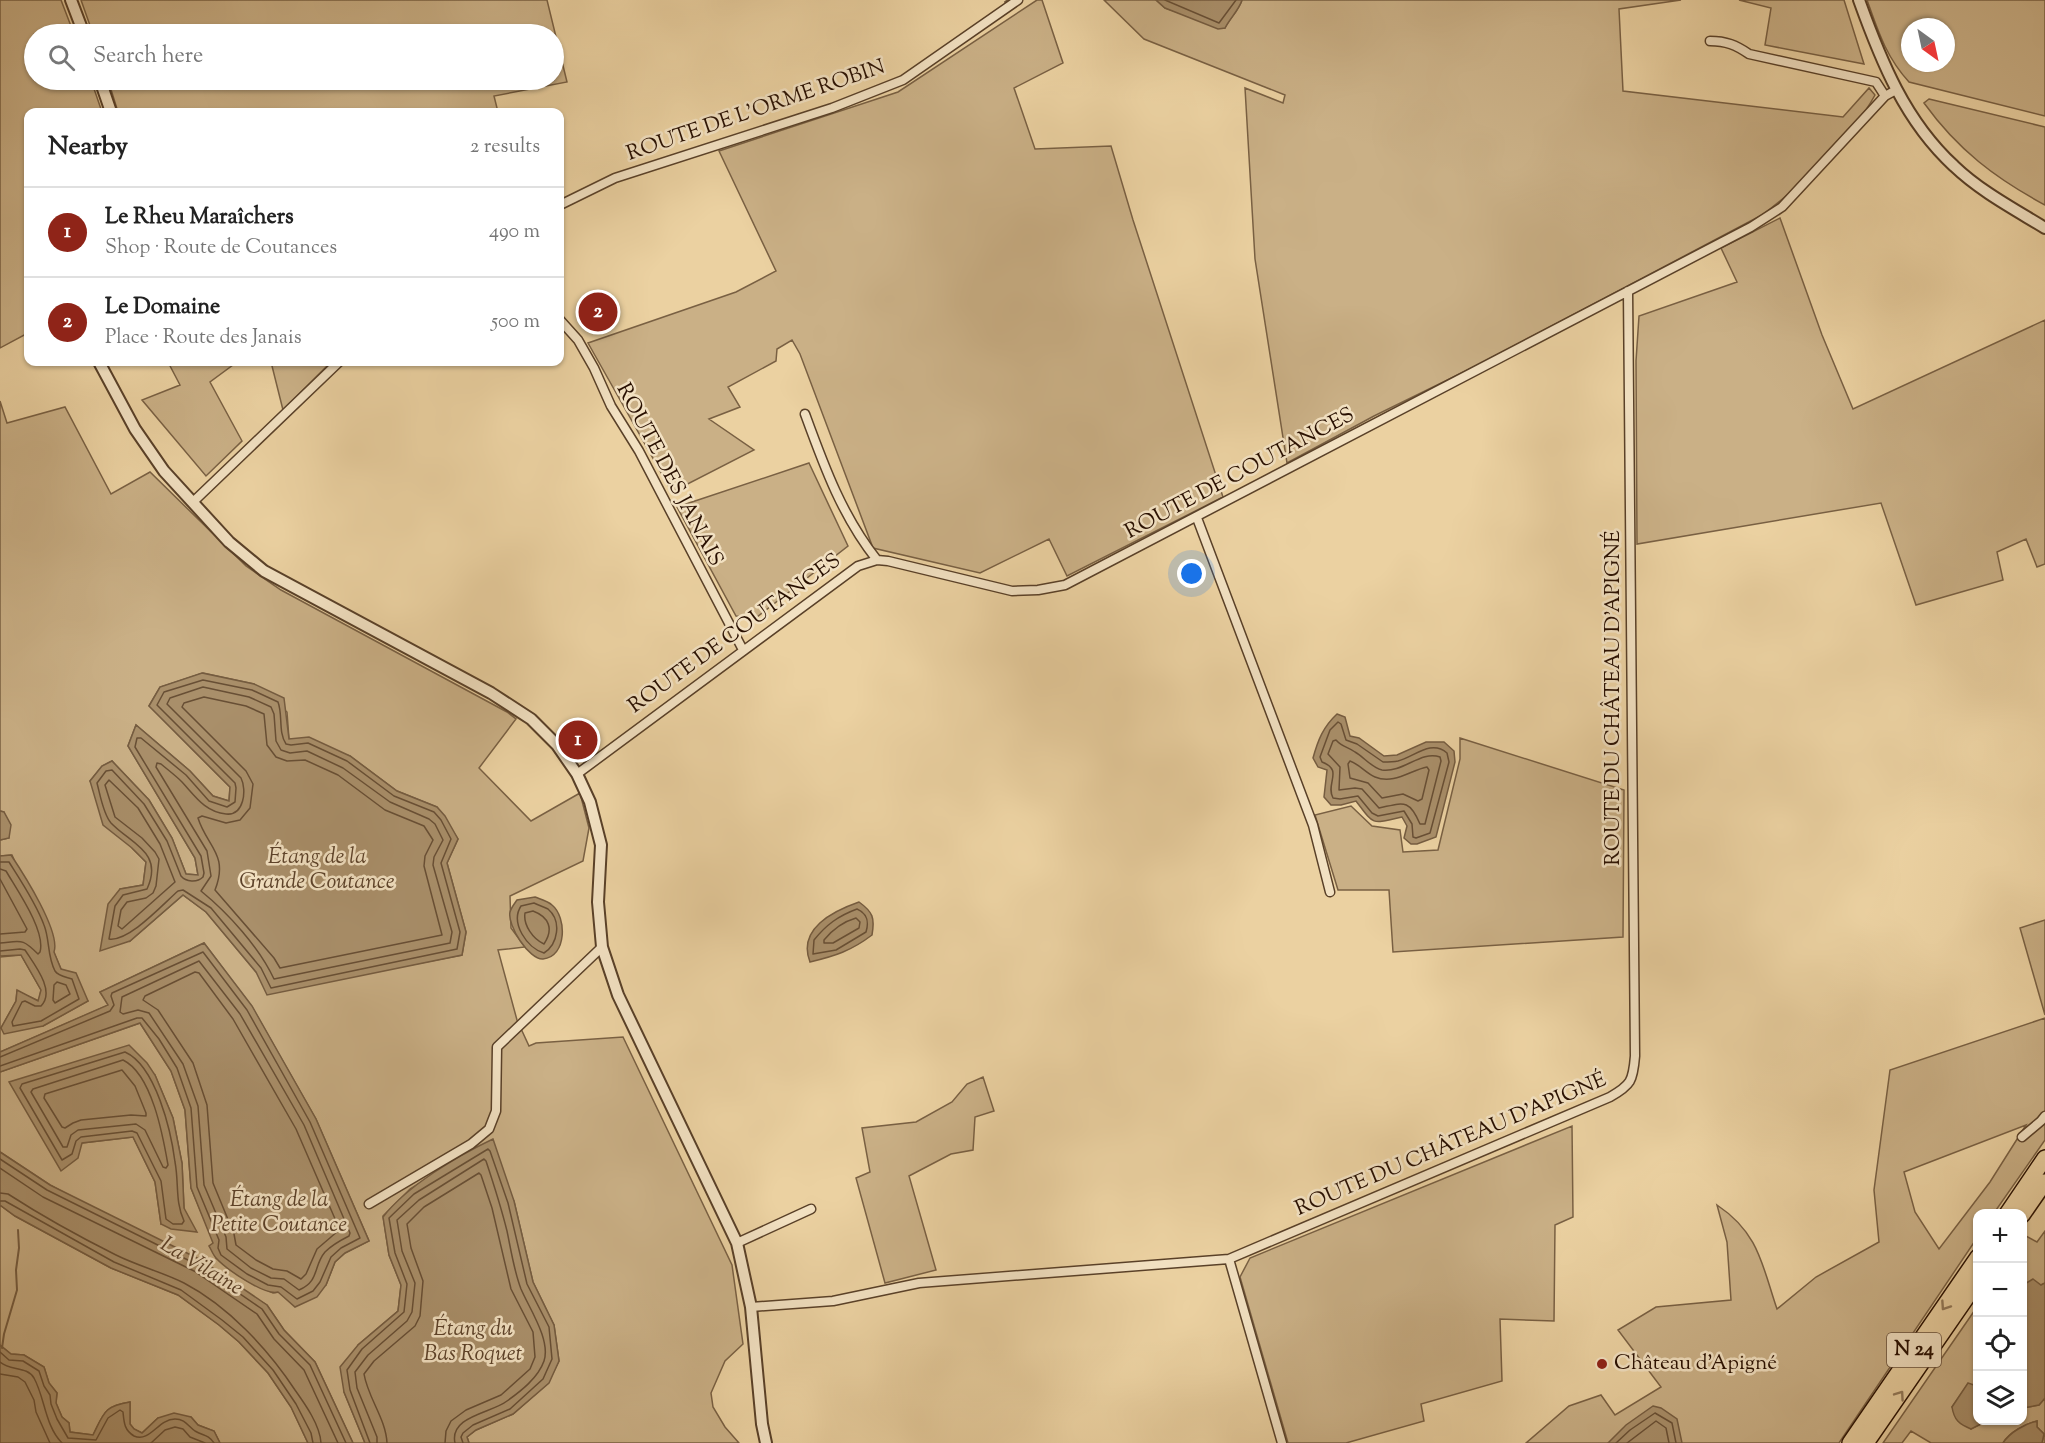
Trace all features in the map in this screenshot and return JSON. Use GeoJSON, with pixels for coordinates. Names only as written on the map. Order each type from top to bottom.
{"type":"FeatureCollection","features":[{"type":"Feature","properties":{"kind":"highway"},"geometry":{"type":"LineString","coordinates":[[2010,1209],[2045,1158]]}},
{"type":"Feature","properties":{"kind":"highway"},"geometry":{"type":"LineString","coordinates":[[2026,1209],[2045,1182]]}},
{"type":"Feature","properties":{"kind":"highway","name":"N 24"},"geometry":{"type":"LineString","coordinates":[[1850,1443],[1973,1263]]}},
{"type":"Feature","properties":{"kind":"highway","name":"N 24"},"geometry":{"type":"LineString","coordinates":[[1866,1443],[1973,1287]]}},
{"type":"Feature","properties":{"kind":"street"},"geometry":{"type":"LineString","coordinates":[[71,0],[80,24]]}},
{"type":"Feature","properties":{"kind":"street","name":"ROUTE DE L'ORME ROBIN"},"geometry":{"type":"LineString","coordinates":[[564,203],[615,178],[832,108],[903,80],[1018,0]]}},
{"type":"Feature","properties":{"kind":"street"},"geometry":{"type":"LineString","coordinates":[[1859,0],[1870,32],[1896,90],[1921,130],[1954,167],[1994,198],[2045,228]]}},
{"type":"Feature","properties":{"kind":"street"},"geometry":{"type":"LineString","coordinates":[[1710,41],[1724,41],[1749,54],[1875,81],[1885,96]]}},
{"type":"Feature","properties":{"kind":"street"},"geometry":{"type":"LineString","coordinates":[[103,90],[110,108]]}},
{"type":"Feature","properties":{"kind":"street","name":"ROUTE DE COUTANCES"},"geometry":{"type":"LineString","coordinates":[[577,774],[858,566],[877,561],[1012,591],[1038,590],[1065,585],[1197,518],[1751,227],[1782,207],[1885,96],[1896,90]]}},
{"type":"Feature","properties":{"kind":"street","name":"ROUTE DU CHÂTEAU D'APIGNÉ"},"geometry":{"type":"LineString","coordinates":[[751,1307],[832,1302],[919,1283],[1229,1259],[1610,1098],[1626,1088],[1633,1077],[1635,1056],[1628,291]]}},
{"type":"Feature","properties":{"kind":"street","name":"ROUTE DES JANAIS"},"geometry":{"type":"LineString","coordinates":[[564,324],[578,340],[594,368],[611,406],[639,451],[743,650]]}},
{"type":"Feature","properties":{"kind":"street"},"geometry":{"type":"LineString","coordinates":[[101,366],[135,429],[164,471],[229,542],[264,571],[491,693],[531,719],[557,745],[577,774],[590,802],[601,845],[597,902],[602,947],[618,995],[737,1243],[751,1307],[762,1424],[766,1443]]}},
{"type":"Feature","properties":{"kind":"street"},"geometry":{"type":"LineString","coordinates":[[193,502],[335,366]]}},
{"type":"Feature","properties":{"kind":"street"},"geometry":{"type":"LineString","coordinates":[[805,414],[839,501],[862,542],[877,561]]}},
{"type":"Feature","properties":{"kind":"street"},"geometry":{"type":"LineString","coordinates":[[1197,518],[1313,825],[1330,892]]}},
{"type":"Feature","properties":{"kind":"street"},"geometry":{"type":"LineString","coordinates":[[369,1204],[471,1144],[489,1129],[496,1111],[497,1047],[602,947]]}},
{"type":"Feature","properties":{"kind":"street"},"geometry":{"type":"LineString","coordinates":[[2022,1137],[2045,1116]]}},
{"type":"Feature","properties":{"kind":"street"},"geometry":{"type":"LineString","coordinates":[[737,1243],[811,1209]]}},
{"type":"Feature","properties":{"kind":"street"},"geometry":{"type":"LineString","coordinates":[[1229,1259],[1282,1443]]}},
{"type":"Feature","properties":{"kind":"shaded area"},"geometry":{"type":"Polygon","coordinates":[[[0,0],[61,0],[70,24],[24,24],[24,90],[94,90],[101,108],[24,108],[24,335],[0,348],[0,0]]]}},
{"type":"Feature","properties":{"kind":"shaded area"},"geometry":{"type":"Polygon","coordinates":[[[81,0],[547,0],[553,24],[89,24],[81,0]]]}},
{"type":"Feature","properties":{"kind":"shaded area"},"geometry":{"type":"Polygon","coordinates":[[[1037,0],[1042,0],[1063,63],[1014,88],[1035,149],[1111,146],[1223,497],[1067,576],[1049,539],[980,573],[873,548],[800,354],[792,340],[777,349],[776,361],[728,387],[740,407],[709,419],[754,450],[672,492],[588,343],[736,292],[776,271],[719,151],[898,92],[1037,0]]]}},
{"type":"Feature","properties":{"kind":"shaded area"},"geometry":{"type":"Polygon","coordinates":[[[1104,0],[1156,0],[1165,8],[1225,28],[1242,0],[1681,0],[1619,9],[1623,91],[1843,117],[1869,88],[1875,95],[1854,126],[1824,160],[1792,191],[1762,215],[1287,463],[1255,259],[1245,88],[1283,103],[1285,95],[1144,39],[1104,0]]]}},
{"type":"Feature","properties":{"kind":"shaded area"},"geometry":{"type":"Polygon","coordinates":[[[1739,0],[1844,0],[1864,64],[1765,45],[1771,8],[1739,0]]]}},
{"type":"Feature","properties":{"kind":"shaded area"},"geometry":{"type":"Polygon","coordinates":[[[1867,0],[2045,0],[2045,116],[1909,82],[1901,73],[1894,63],[1879,33],[1867,0]]]}},
{"type":"Feature","properties":{"kind":"shaded area"},"geometry":{"type":"Polygon","coordinates":[[[111,90],[525,90],[494,96],[497,108],[117,108],[111,90]]]}},
{"type":"Feature","properties":{"kind":"shaded area"},"geometry":{"type":"Polygon","coordinates":[[[1929,99],[2045,127],[2045,205],[1978,162],[1937,120],[1924,103],[1929,99]]]}},
{"type":"Feature","properties":{"kind":"shaded area"},"geometry":{"type":"Polygon","coordinates":[[[1780,218],[1822,335],[1853,409],[2045,320],[2045,564],[2037,567],[2026,539],[1997,552],[2003,580],[1916,605],[1881,503],[1637,544],[1636,361],[1639,316],[1737,282],[1721,248],[1780,218]]]}},
{"type":"Feature","properties":{"kind":"shaded area"},"geometry":{"type":"Polygon","coordinates":[[[170,366],[232,366],[210,382],[242,441],[206,476],[142,400],[180,385],[170,366]]]}},
{"type":"Feature","properties":{"kind":"shaded area"},"geometry":{"type":"Polygon","coordinates":[[[272,366],[327,366],[283,410],[272,366]]]}},
{"type":"Feature","properties":{"kind":"shaded area"},"geometry":{"type":"Polygon","coordinates":[[[0,401],[7,423],[65,407],[111,494],[150,472],[246,566],[281,590],[507,712],[516,719],[479,768],[531,821],[580,793],[589,828],[583,861],[510,896],[511,928],[525,947],[498,950],[517,1020],[529,1046],[536,1043],[623,1037],[732,1265],[743,1344],[725,1361],[711,1393],[713,1407],[725,1427],[739,1443],[469,1443],[467,1437],[476,1430],[513,1414],[548,1383],[559,1361],[554,1325],[533,1282],[514,1201],[476,1147],[410,1189],[383,1216],[389,1255],[401,1285],[398,1311],[358,1345],[344,1392],[365,1443],[353,1443],[315,1362],[284,1330],[267,1305],[50,1185],[0,1152],[0,1072],[140,1023],[171,1071],[185,1110],[191,1188],[214,1243],[216,1258],[244,1279],[273,1293],[326,1285],[335,1262],[345,1253],[369,1241],[316,1119],[252,1007],[204,943],[100,992],[109,1005],[0,1052],[0,957],[21,955],[41,990],[39,1001],[17,991],[16,1001],[1,1028],[43,1026],[88,1001],[61,969],[12,855],[0,856],[0,840],[9,838],[4,812],[0,811],[0,401]],[[203,673],[160,687],[149,706],[230,787],[229,801],[213,796],[190,771],[136,725],[128,746],[195,858],[198,875],[186,874],[172,838],[149,800],[112,761],[102,766],[90,781],[132,848],[146,862],[143,885],[120,889],[130,941],[183,895],[206,912],[256,972],[358,975],[462,955],[466,932],[447,863],[458,839],[437,807],[397,791],[350,756],[289,739],[287,712],[254,684],[203,673]],[[155,1075],[82,1143],[133,1137],[155,1182],[161,1224],[184,1208],[182,1163],[173,1118],[155,1075]]]}},
{"type":"Feature","properties":{"kind":"shaded area"},"geometry":{"type":"Polygon","coordinates":[[[809,463],[848,546],[757,617],[736,616],[677,507],[809,463]]]}},
{"type":"Feature","properties":{"kind":"shaded area"},"geometry":{"type":"Polygon","coordinates":[[[1460,738],[1624,790],[1623,937],[1393,952],[1389,890],[1338,890],[1315,815],[1351,806],[1372,826],[1400,830],[1403,852],[1438,850],[1460,759],[1460,738]]]}},
{"type":"Feature","properties":{"kind":"shaded area"},"geometry":{"type":"Polygon","coordinates":[[[2045,920],[2045,1015],[2020,928],[2045,920]]]}},
{"type":"Feature","properties":{"kind":"shaded area"},"geometry":{"type":"Polygon","coordinates":[[[2045,1018],[2045,1140],[1997,1209],[1973,1209],[1973,1244],[1839,1443],[1526,1443],[1569,1406],[1601,1395],[1615,1415],[1661,1387],[1618,1330],[1656,1307],[1731,1300],[1727,1242],[1717,1205],[1742,1227],[1757,1251],[1777,1309],[1816,1277],[1879,1242],[1874,1190],[1890,1070],[2045,1018]],[[2026,1125],[1904,1172],[1915,1212],[1939,1249],[1990,1182],[2026,1125]]]}},
{"type":"Feature","properties":{"kind":"shaded area"},"geometry":{"type":"Polygon","coordinates":[[[983,1077],[994,1111],[975,1117],[973,1150],[951,1154],[909,1176],[936,1270],[885,1283],[856,1178],[870,1172],[862,1128],[916,1122],[952,1102],[967,1084],[983,1077]]]}},
{"type":"Feature","properties":{"kind":"shaded area"},"geometry":{"type":"Polygon","coordinates":[[[1572,1126],[1573,1217],[1555,1225],[1554,1321],[1500,1319],[1502,1381],[1421,1404],[1424,1421],[1346,1443],[1288,1443],[1240,1277],[1250,1258],[1572,1126]]]}},
{"type":"Feature","properties":{"kind":"shaded area"},"geometry":{"type":"Polygon","coordinates":[[[0,1205],[15,1216],[111,1268],[178,1295],[219,1325],[239,1342],[268,1373],[291,1407],[308,1443],[220,1443],[214,1431],[198,1425],[191,1417],[158,1418],[142,1433],[130,1424],[130,1402],[110,1408],[93,1435],[70,1432],[69,1423],[62,1417],[56,1403],[57,1393],[49,1383],[44,1367],[24,1355],[11,1354],[0,1345],[0,1205]]]}},
{"type":"Feature","properties":{"kind":"shaded area"},"geometry":{"type":"Polygon","coordinates":[[[2045,1231],[2045,1283],[2027,1285],[2027,1237],[2037,1242],[2045,1231]]]}},
{"type":"Feature","properties":{"kind":"shaded area"},"geometry":{"type":"Polygon","coordinates":[[[1973,1313],[1973,1385],[1968,1384],[1952,1407],[1971,1429],[1979,1425],[2026,1425],[2010,1435],[2003,1443],[1931,1443],[1911,1431],[1902,1443],[1883,1443],[1973,1313]]]}},
{"type":"Feature","properties":{"kind":"shaded area"},"geometry":{"type":"Polygon","coordinates":[[[2045,1398],[2045,1443],[2042,1443],[2044,1434],[2037,1427],[2037,1421],[2028,1424],[2027,1407],[2039,1405],[2045,1398]]]}},
{"type":"Feature","properties":{"kind":"water"},"geometry":{"type":"Polygon","coordinates":[[[1156,0],[1242,0],[1225,28],[1218,29],[1165,8],[1156,0]]]}},
{"type":"Feature","properties":{"kind":"water","name":"Étang de la Grande Coutance"},"geometry":{"type":"Polygon","coordinates":[[[202,673],[254,684],[284,698],[289,739],[309,737],[350,756],[397,791],[437,807],[458,839],[447,863],[466,932],[462,955],[267,995],[256,972],[206,912],[183,895],[130,941],[100,951],[108,904],[120,889],[143,885],[146,862],[103,825],[90,781],[102,766],[112,761],[149,800],[172,838],[186,874],[198,875],[195,858],[128,746],[136,725],[190,771],[213,796],[229,801],[230,787],[149,706],[160,687],[202,673]]]}},
{"type":"Feature","properties":{"kind":"water"},"geometry":{"type":"Polygon","coordinates":[[[1337,714],[1345,717],[1350,736],[1359,738],[1384,756],[1397,755],[1426,742],[1444,742],[1454,751],[1455,762],[1436,837],[1411,844],[1404,838],[1407,826],[1402,817],[1374,821],[1356,801],[1331,805],[1324,797],[1327,770],[1318,767],[1313,758],[1322,734],[1337,714]]]}},
{"type":"Feature","properties":{"kind":"water"},"geometry":{"type":"Polygon","coordinates":[[[0,811],[4,812],[11,825],[9,838],[0,840],[0,811]]]}},
{"type":"Feature","properties":{"kind":"water"},"geometry":{"type":"Polygon","coordinates":[[[11,855],[47,917],[55,943],[54,952],[61,969],[76,973],[88,1001],[43,1026],[4,1034],[1,1028],[16,1001],[17,990],[38,1001],[41,990],[21,955],[0,956],[0,856],[11,855]]]}},
{"type":"Feature","properties":{"kind":"water"},"geometry":{"type":"Polygon","coordinates":[[[535,897],[552,905],[557,911],[562,927],[562,936],[557,951],[551,957],[543,959],[537,958],[520,941],[510,918],[511,910],[517,900],[535,897]]]}},
{"type":"Feature","properties":{"kind":"water"},"geometry":{"type":"Polygon","coordinates":[[[859,902],[872,916],[872,935],[843,952],[810,962],[807,950],[813,931],[829,916],[859,902]]]}},
{"type":"Feature","properties":{"kind":"water","name":"Étang de la Petite Coutance"},"geometry":{"type":"Polygon","coordinates":[[[204,943],[252,1006],[316,1119],[369,1241],[345,1253],[335,1262],[326,1285],[317,1297],[295,1307],[278,1292],[264,1290],[237,1275],[213,1254],[209,1246],[213,1243],[191,1188],[185,1110],[171,1071],[140,1023],[0,1072],[0,1052],[108,1005],[100,992],[204,943]]]}},
{"type":"Feature","properties":{"kind":"water"},"geometry":{"type":"Polygon","coordinates":[[[129,1045],[147,1063],[155,1075],[173,1118],[182,1163],[184,1208],[197,1232],[171,1229],[161,1224],[155,1182],[133,1137],[82,1143],[78,1158],[61,1171],[9,1082],[129,1045]]]}},
{"type":"Feature","properties":{"kind":"water","name":"Étang du Bas Roquet"},"geometry":{"type":"Polygon","coordinates":[[[493,1139],[514,1201],[533,1282],[554,1325],[559,1361],[549,1383],[513,1414],[476,1430],[467,1437],[469,1443],[365,1443],[344,1392],[340,1367],[358,1345],[398,1311],[401,1285],[389,1255],[383,1217],[393,1205],[419,1183],[464,1154],[493,1139]]]}},
{"type":"Feature","properties":{"kind":"water","name":"La Vilaine"},"geometry":{"type":"Polygon","coordinates":[[[0,1152],[50,1185],[201,1260],[267,1305],[284,1330],[315,1362],[353,1443],[308,1443],[291,1407],[268,1373],[239,1342],[219,1325],[178,1295],[111,1268],[15,1216],[0,1205],[0,1152]]]}},
{"type":"Feature","properties":{"kind":"water"},"geometry":{"type":"Polygon","coordinates":[[[2033,1279],[2041,1285],[2045,1283],[2045,1398],[2039,1405],[2027,1407],[2027,1317],[2027,1283],[2033,1279]]]}},
{"type":"Feature","properties":{"kind":"water"},"geometry":{"type":"Polygon","coordinates":[[[0,1345],[11,1354],[24,1355],[44,1367],[49,1383],[57,1393],[56,1403],[62,1417],[69,1423],[70,1432],[93,1435],[110,1408],[130,1402],[130,1424],[142,1433],[158,1418],[174,1413],[191,1417],[198,1425],[214,1431],[220,1443],[0,1443],[0,1345]]]}},
{"type":"Feature","properties":{"kind":"water"},"geometry":{"type":"Polygon","coordinates":[[[1968,1383],[1973,1385],[1973,1425],[1979,1425],[1971,1429],[1963,1425],[1954,1415],[1952,1407],[1968,1383]]]}},
{"type":"Feature","properties":{"kind":"water"},"geometry":{"type":"Polygon","coordinates":[[[1653,1406],[1661,1408],[1677,1419],[1682,1443],[1608,1443],[1626,1425],[1653,1406]]]}},
{"type":"Feature","properties":{"kind":"water"},"geometry":{"type":"Polygon","coordinates":[[[2037,1421],[2037,1427],[2044,1434],[2042,1443],[2003,1443],[2010,1435],[2037,1421]]]}},
{"type":"Feature","properties":{"kind":"waterway"},"geometry":{"type":"LineString","coordinates":[[2,1348],[17,1290],[18,1230]]}},
{"type":"Feature","properties":{"kind":"place","name":"Le Domaine"},"geometry":{"type":"Point","coordinates":[598,312]}},
{"type":"Feature","properties":{"kind":"place","name":"Le Rheu Maraîchers"},"geometry":{"type":"Point","coordinates":[578,740]}},
{"type":"Feature","properties":{"kind":"place","name":"Château d'Apigné"},"geometry":{"type":"Point","coordinates":[1602,1364]}}]}
